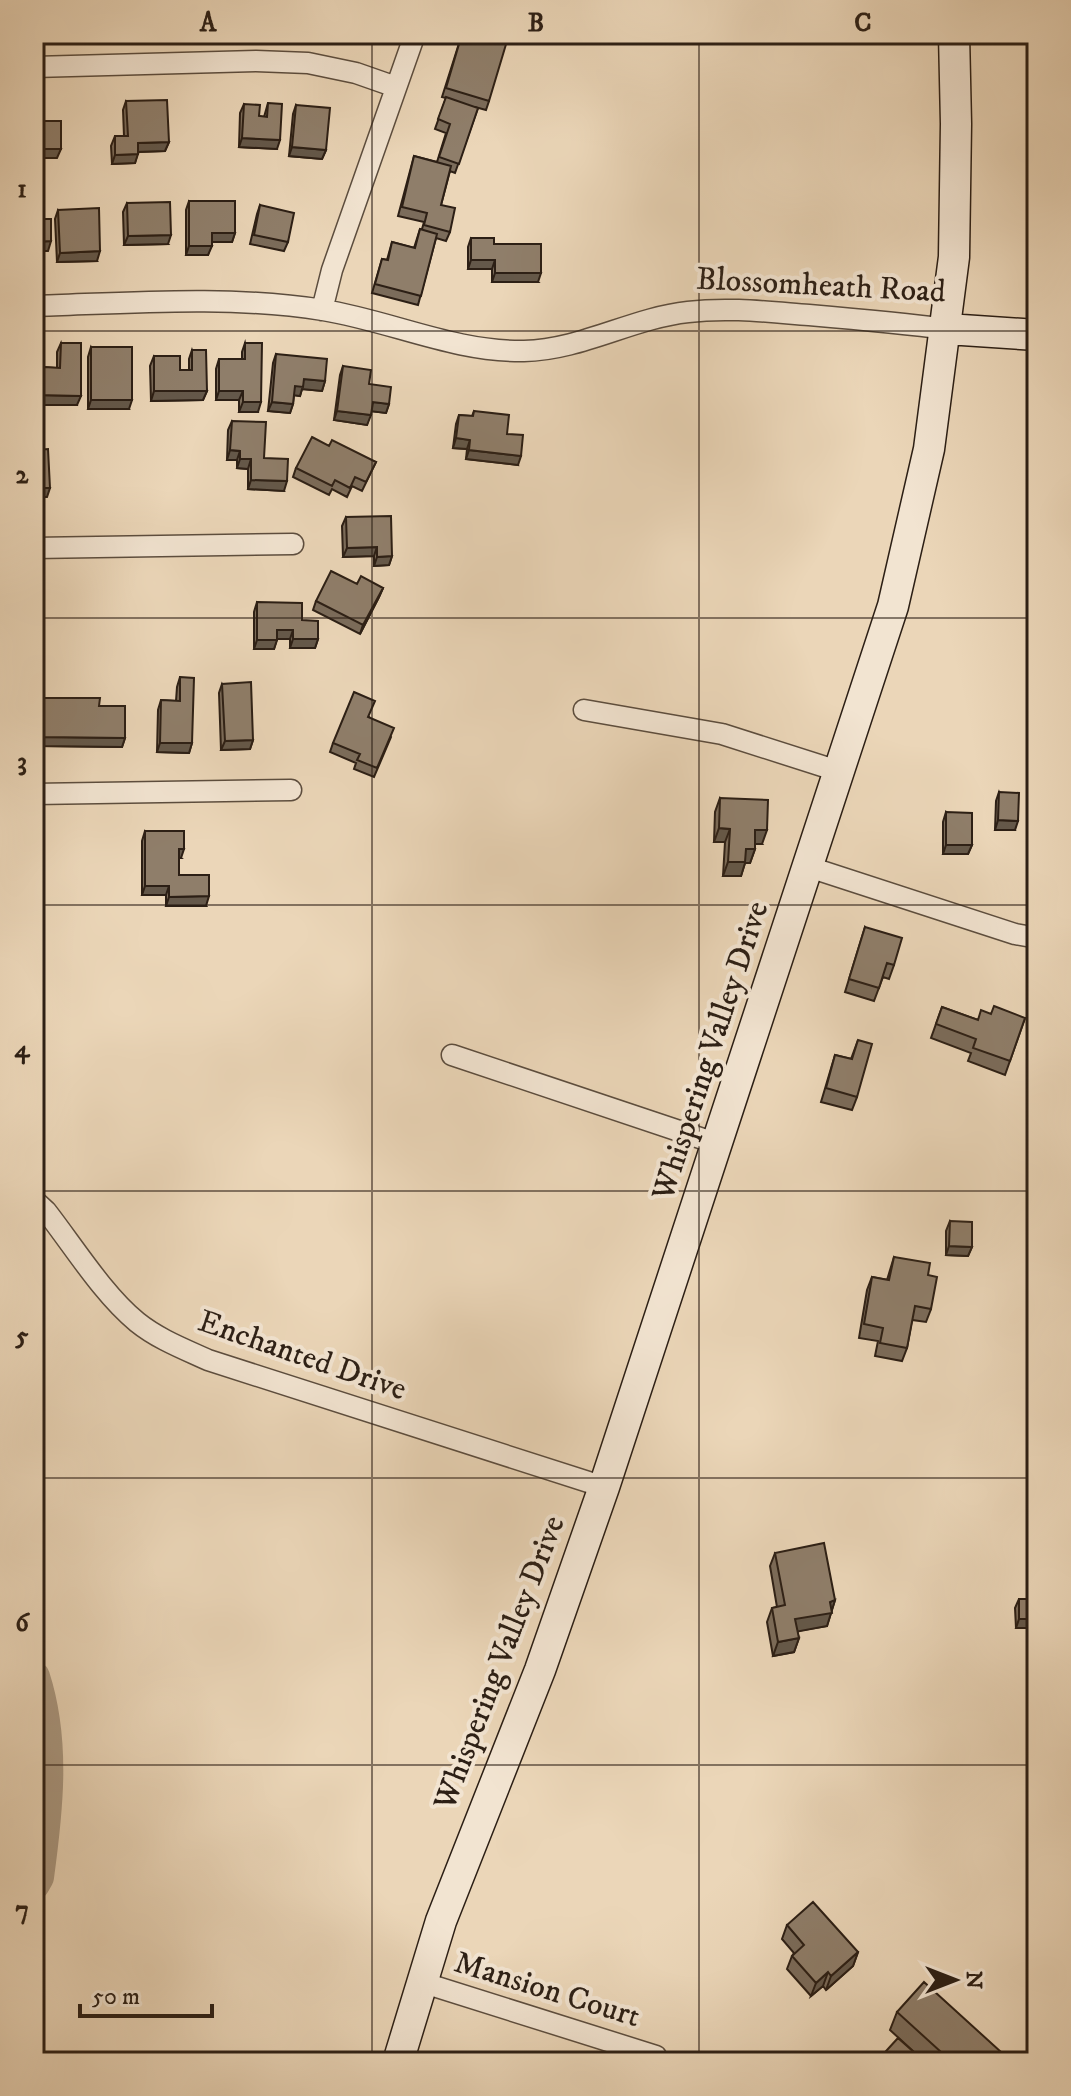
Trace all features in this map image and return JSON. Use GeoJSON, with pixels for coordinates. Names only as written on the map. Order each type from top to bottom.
{"type":"FeatureCollection","features":[{"type":"Feature","properties":{"kind":"street"},"geometry":{"type":"LineString","coordinates":[[322,310],[332,270],[415,34]]}},
{"type":"Feature","properties":{"kind":"street","name":"Whispering Valley Drive"},"geometry":{"type":"LineString","coordinates":[[398,2062],[421,1982],[465,1856],[540,1670],[604,1487],[893,606],[927,462],[947,329],[956,190],[954,34]]}},
{"type":"Feature","properties":{"kind":"street"},"geometry":{"type":"LineString","coordinates":[[34,67],[308,63],[356,73],[396,87]]}},
{"type":"Feature","properties":{"kind":"street","name":"Blossomheath Road"},"geometry":{"type":"LineString","coordinates":[[34,306],[216,301],[322,310],[374,320],[469,347],[526,351],[593,338],[662,316],[711,310],[811,315],[1037,335]]}},
{"type":"Feature","properties":{"kind":"street"},"geometry":{"type":"LineString","coordinates":[[34,548],[293,544]]}},
{"type":"Feature","properties":{"kind":"street"},"geometry":{"type":"LineString","coordinates":[[584,710],[722,734],[841,772]]}},
{"type":"Feature","properties":{"kind":"street"},"geometry":{"type":"LineString","coordinates":[[34,794],[291,790]]}},
{"type":"Feature","properties":{"kind":"street"},"geometry":{"type":"LineString","coordinates":[[809,867],[1015,934],[1037,935]]}},
{"type":"Feature","properties":{"kind":"street"},"geometry":{"type":"LineString","coordinates":[[452,1055],[718,1144]]}},
{"type":"Feature","properties":{"kind":"street","name":"Enchanted Drive"},"geometry":{"type":"LineString","coordinates":[[34,1200],[46,1211],[118,1304],[138,1323],[163,1339],[208,1360],[604,1487]]}},
{"type":"Feature","properties":{"kind":"street","name":"Mansion Court"},"geometry":{"type":"LineString","coordinates":[[421,1982],[656,2056]]}},
{"type":"Feature","properties":{"kind":"green space"},"geometry":{"type":"Polygon","coordinates":[[[34,1677],[45,1726],[47,1777],[38,1877],[34,1884],[34,1677]]]}},
{"type":"Feature","properties":{"kind":"building"},"geometry":{"type":"Polygon","coordinates":[[[462,34],[483,34],[507,41],[489,101],[446,88],[462,34]]]}},
{"type":"Feature","properties":{"kind":"building"},"geometry":{"type":"Polygon","coordinates":[[[446,97],[478,108],[459,164],[439,157],[450,124],[438,119],[446,97]]]}},
{"type":"Feature","properties":{"kind":"building"},"geometry":{"type":"Polygon","coordinates":[[[167,100],[169,142],[138,143],[138,154],[115,155],[115,136],[128,136],[126,101],[167,100]]]}},
{"type":"Feature","properties":{"kind":"building"},"geometry":{"type":"Polygon","coordinates":[[[268,103],[282,104],[280,140],[242,138],[244,104],[260,105],[259,116],[267,117],[268,103]]]}},
{"type":"Feature","properties":{"kind":"building"},"geometry":{"type":"Polygon","coordinates":[[[296,105],[330,108],[326,150],[292,147],[296,105]]]}},
{"type":"Feature","properties":{"kind":"building"},"geometry":{"type":"Polygon","coordinates":[[[34,121],[61,121],[61,149],[34,149],[34,121]]]}},
{"type":"Feature","properties":{"kind":"building"},"geometry":{"type":"Polygon","coordinates":[[[414,156],[451,166],[441,205],[455,208],[450,232],[424,225],[427,213],[402,207],[414,156]]]}},
{"type":"Feature","properties":{"kind":"building"},"geometry":{"type":"Polygon","coordinates":[[[189,201],[235,201],[235,233],[212,233],[212,246],[189,246],[189,201]]]}},
{"type":"Feature","properties":{"kind":"building"},"geometry":{"type":"Polygon","coordinates":[[[170,202],[171,235],[128,236],[127,203],[170,202]]]}},
{"type":"Feature","properties":{"kind":"building"},"geometry":{"type":"Polygon","coordinates":[[[260,205],[294,213],[288,242],[254,235],[260,205]]]}},
{"type":"Feature","properties":{"kind":"building"},"geometry":{"type":"Polygon","coordinates":[[[99,208],[100,251],[60,253],[58,210],[99,208]]]}},
{"type":"Feature","properties":{"kind":"building"},"geometry":{"type":"Polygon","coordinates":[[[34,219],[51,219],[51,241],[34,242],[34,219]]]}},
{"type":"Feature","properties":{"kind":"building"},"geometry":{"type":"Polygon","coordinates":[[[420,229],[437,234],[421,296],[375,284],[382,259],[388,260],[392,242],[415,248],[420,229]]]}},
{"type":"Feature","properties":{"kind":"building"},"geometry":{"type":"Polygon","coordinates":[[[471,238],[494,238],[494,244],[541,244],[541,273],[495,273],[495,260],[471,260],[471,238]]]}},
{"type":"Feature","properties":{"kind":"building"},"geometry":{"type":"Polygon","coordinates":[[[61,343],[81,343],[81,396],[37,395],[37,386],[44,386],[44,367],[60,368],[61,343]]]}},
{"type":"Feature","properties":{"kind":"building"},"geometry":{"type":"Polygon","coordinates":[[[245,343],[262,343],[261,402],[243,402],[243,391],[219,391],[219,359],[245,359],[245,343]]]}},
{"type":"Feature","properties":{"kind":"building"},"geometry":{"type":"Polygon","coordinates":[[[91,347],[132,347],[132,400],[91,400],[91,347]]]}},
{"type":"Feature","properties":{"kind":"building"},"geometry":{"type":"Polygon","coordinates":[[[192,350],[206,350],[207,391],[154,391],[154,356],[180,356],[180,370],[192,370],[192,350]]]}},
{"type":"Feature","properties":{"kind":"building"},"geometry":{"type":"Polygon","coordinates":[[[276,354],[327,359],[325,381],[304,379],[303,387],[295,386],[293,404],[272,402],[276,354]]]}},
{"type":"Feature","properties":{"kind":"building"},"geometry":{"type":"Polygon","coordinates":[[[343,366],[371,370],[369,384],[391,387],[389,404],[373,402],[371,415],[337,411],[343,366]]]}},
{"type":"Feature","properties":{"kind":"building"},"geometry":{"type":"Polygon","coordinates":[[[474,411],[509,415],[507,434],[523,435],[521,456],[469,450],[470,440],[456,438],[459,415],[473,416],[474,411]]]}},
{"type":"Feature","properties":{"kind":"building"},"geometry":{"type":"Polygon","coordinates":[[[232,421],[266,422],[264,458],[288,459],[287,481],[251,480],[251,459],[240,459],[240,451],[230,450],[232,421]]]}},
{"type":"Feature","properties":{"kind":"building"},"geometry":{"type":"Polygon","coordinates":[[[312,437],[329,446],[332,440],[376,462],[366,482],[355,477],[350,488],[335,480],[332,486],[296,468],[312,437]]]}},
{"type":"Feature","properties":{"kind":"building"},"geometry":{"type":"Polygon","coordinates":[[[48,449],[50,488],[34,488],[34,450],[48,449]]]}},
{"type":"Feature","properties":{"kind":"building"},"geometry":{"type":"Polygon","coordinates":[[[391,516],[392,556],[377,557],[377,547],[347,548],[346,517],[391,516]]]}},
{"type":"Feature","properties":{"kind":"building"},"geometry":{"type":"Polygon","coordinates":[[[331,571],[357,584],[361,576],[383,588],[363,625],[316,601],[331,571]]]}},
{"type":"Feature","properties":{"kind":"building"},"geometry":{"type":"Polygon","coordinates":[[[257,602],[302,603],[302,620],[318,621],[318,639],[293,639],[293,630],[277,630],[277,640],[257,640],[257,602]]]}},
{"type":"Feature","properties":{"kind":"building"},"geometry":{"type":"Polygon","coordinates":[[[180,677],[194,678],[192,743],[160,743],[161,700],[180,701],[180,677]]]}},
{"type":"Feature","properties":{"kind":"building"},"geometry":{"type":"Polygon","coordinates":[[[251,682],[253,740],[225,741],[222,684],[251,682]]]}},
{"type":"Feature","properties":{"kind":"building"},"geometry":{"type":"Polygon","coordinates":[[[354,692],[375,701],[368,717],[394,728],[377,768],[357,760],[360,754],[333,743],[354,692]]]}},
{"type":"Feature","properties":{"kind":"building"},"geometry":{"type":"Polygon","coordinates":[[[44,698],[100,698],[99,706],[125,706],[125,738],[43,737],[44,698]]]}},
{"type":"Feature","properties":{"kind":"building"},"geometry":{"type":"Polygon","coordinates":[[[999,792],[1019,793],[1018,821],[998,820],[999,792]]]}},
{"type":"Feature","properties":{"kind":"building"},"geometry":{"type":"Polygon","coordinates":[[[720,798],[768,800],[767,830],[755,830],[755,849],[746,849],[745,862],[728,862],[730,829],[719,828],[720,798]]]}},
{"type":"Feature","properties":{"kind":"building"},"geometry":{"type":"Polygon","coordinates":[[[946,812],[972,813],[972,845],[946,845],[946,812]]]}},
{"type":"Feature","properties":{"kind":"building"},"geometry":{"type":"Polygon","coordinates":[[[145,831],[184,831],[184,849],[179,849],[179,875],[209,875],[209,896],[169,897],[169,886],[145,886],[145,831]]]}},
{"type":"Feature","properties":{"kind":"building"},"geometry":{"type":"Polygon","coordinates":[[[865,927],[902,938],[894,965],[887,963],[879,988],[849,979],[865,927]]]}},
{"type":"Feature","properties":{"kind":"building"},"geometry":{"type":"Polygon","coordinates":[[[994,1006],[1025,1018],[1010,1061],[973,1048],[976,1039],[936,1024],[942,1007],[978,1020],[981,1010],[991,1014],[994,1006]]]}},
{"type":"Feature","properties":{"kind":"building"},"geometry":{"type":"Polygon","coordinates":[[[858,1040],[872,1044],[857,1097],[826,1088],[835,1055],[852,1059],[858,1040]]]}},
{"type":"Feature","properties":{"kind":"building"},"geometry":{"type":"Polygon","coordinates":[[[950,1221],[972,1222],[972,1247],[949,1246],[950,1221]]]}},
{"type":"Feature","properties":{"kind":"building"},"geometry":{"type":"Polygon","coordinates":[[[894,1257],[930,1263],[928,1275],[937,1277],[931,1309],[915,1306],[907,1348],[880,1343],[883,1328],[864,1324],[872,1277],[889,1280],[894,1257]]]}},
{"type":"Feature","properties":{"kind":"building"},"geometry":{"type":"Polygon","coordinates":[[[824,1543],[835,1600],[830,1602],[832,1613],[795,1619],[799,1638],[778,1642],[772,1608],[785,1605],[775,1553],[824,1543]]]}},
{"type":"Feature","properties":{"kind":"building"},"geometry":{"type":"Polygon","coordinates":[[[1019,1599],[1037,1599],[1037,1619],[1019,1619],[1019,1599]]]}},
{"type":"Feature","properties":{"kind":"building"},"geometry":{"type":"Polygon","coordinates":[[[813,1902],[858,1952],[831,1976],[828,1972],[816,1983],[792,1956],[804,1945],[787,1925],[813,1902]]]}},
{"type":"Feature","properties":{"kind":"building"},"geometry":{"type":"Polygon","coordinates":[[[924,1982],[1012,2062],[952,2062],[897,2012],[924,1982]]]}},
{"type":"Feature","properties":{"kind":"building"},"geometry":{"type":"Polygon","coordinates":[[[898,2038],[925,2062],[876,2062],[898,2038]]]}},
{"type":"Feature","properties":{"kind":"waterway"},"geometry":{"type":"LineString","coordinates":[[34,1677],[41,1702],[47,1751],[46,1802],[38,1877],[34,1884]]}}]}
